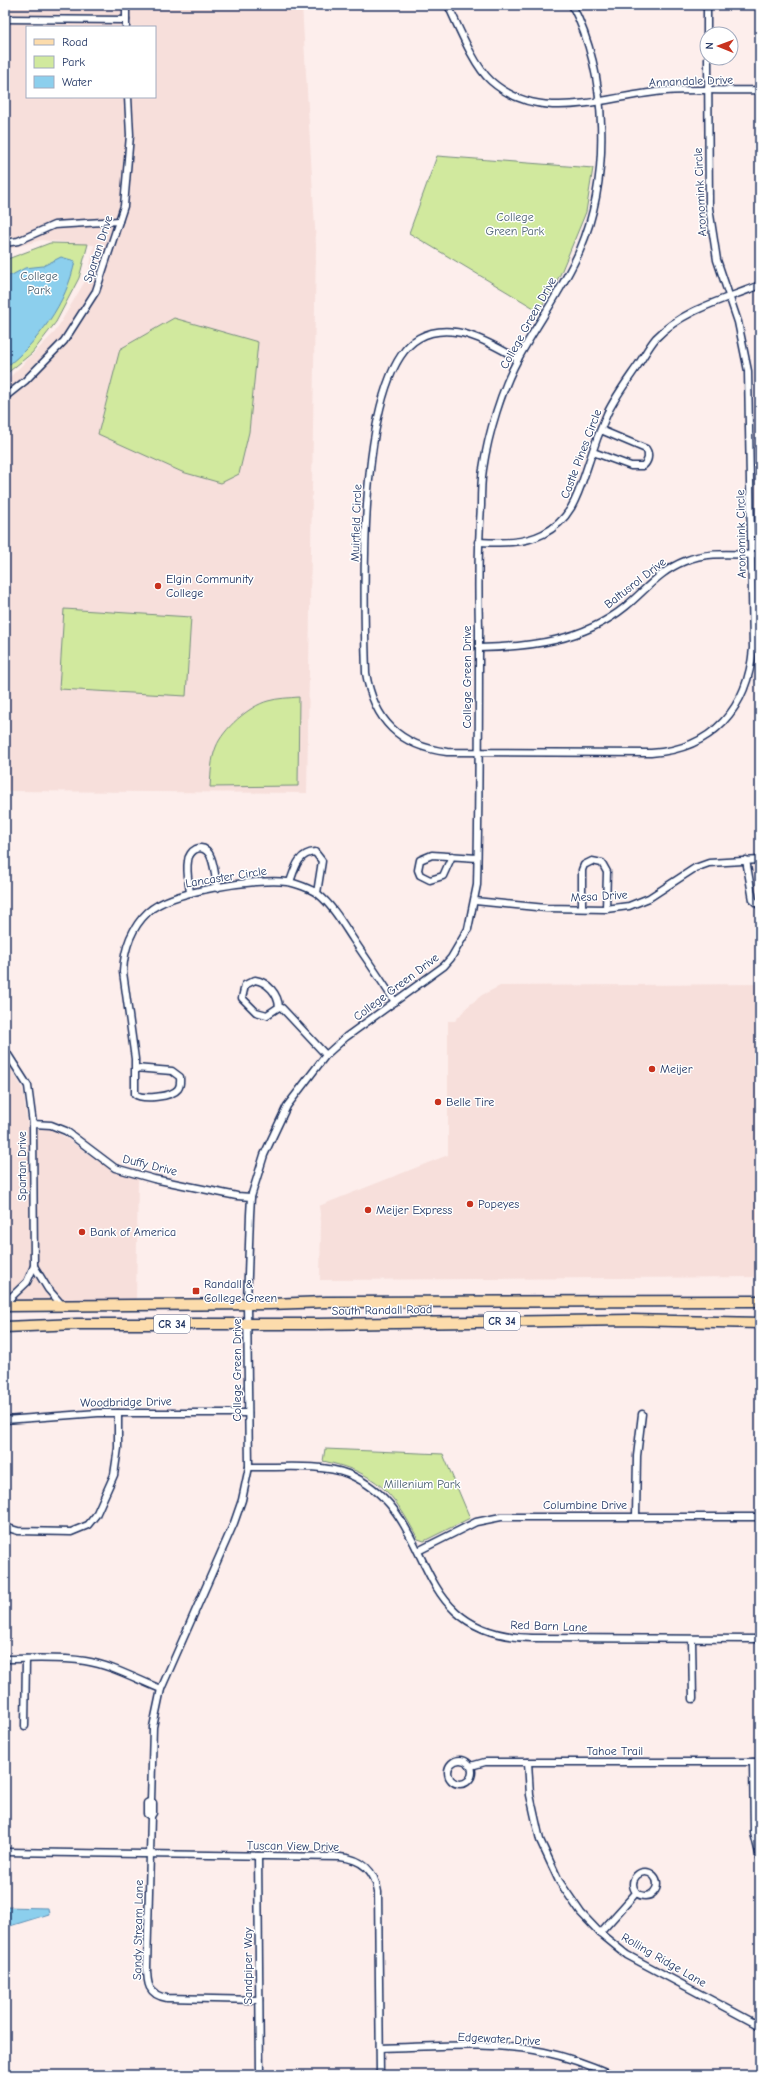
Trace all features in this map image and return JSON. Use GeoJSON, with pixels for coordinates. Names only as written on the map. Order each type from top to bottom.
{"type":"FeatureCollection","features":[{"type":"Feature","properties":{"kind":"main road","name":"South Randall Road"},"geometry":{"type":"LineString","coordinates":[[5,1306],[334,1302],[760,1302]]}},
{"type":"Feature","properties":{"kind":"main road","name":"South Randall Road"},"geometry":{"type":"LineString","coordinates":[[5,1326],[623,1320],[760,1323]]}},
{"type":"Feature","properties":{"kind":"street"},"geometry":{"type":"LineString","coordinates":[[126,5],[126,26]]}},
{"type":"Feature","properties":{"kind":"street","name":"Annandale Drive"},"geometry":{"type":"LineString","coordinates":[[448,5],[475,59],[490,80],[509,95],[535,104],[566,106],[665,91],[760,90]]}},
{"type":"Feature","properties":{"kind":"street","name":"College Green Drive"},"geometry":{"type":"LineString","coordinates":[[150,1854],[150,1816],[147,1814],[147,1808],[151,1801],[153,1727],[160,1689],[234,1523],[242,1500],[249,1467],[247,1304],[251,1197],[264,1155],[286,1106],[326,1054],[346,1037],[444,966],[451,958],[468,930],[475,901],[477,858],[479,648],[478,542],[483,470],[500,402],[518,359],[569,273],[587,230],[596,194],[600,168],[601,141],[599,101],[591,56],[572,5]]}},
{"type":"Feature","properties":{"kind":"street"},"geometry":{"type":"LineString","coordinates":[[708,5],[708,26]]}},
{"type":"Feature","properties":{"kind":"street"},"geometry":{"type":"LineString","coordinates":[[5,19],[126,20]]}},
{"type":"Feature","properties":{"kind":"street","name":"Aronomink Circle"},"geometry":{"type":"LineString","coordinates":[[478,752],[660,752],[685,747],[716,730],[731,714],[746,686],[750,674],[753,648],[748,371],[738,322],[728,297],[714,247],[709,208],[708,66]]}},
{"type":"Feature","properties":{"kind":"street","name":"Spartan Drive"},"geometry":{"type":"LineString","coordinates":[[5,398],[64,341],[96,291],[124,206],[130,135],[128,98]]}},
{"type":"Feature","properties":{"kind":"street"},"geometry":{"type":"LineString","coordinates":[[5,243],[18,241],[54,225],[119,221]]}},
{"type":"Feature","properties":{"kind":"street","name":"Castle Pines Circle"},"geometry":{"type":"LineString","coordinates":[[478,542],[512,542],[524,540],[544,534],[558,524],[567,514],[579,494],[592,452],[608,413],[617,396],[659,335],[676,321],[697,309],[760,285]]}},
{"type":"Feature","properties":{"kind":"street","name":"Muirfield Circle"},"geometry":{"type":"LineString","coordinates":[[478,752],[436,751],[399,735],[383,720],[370,693],[366,674],[365,658],[366,507],[368,480],[373,443],[389,381],[395,365],[403,353],[419,338],[438,332],[463,332],[518,359]]}},
{"type":"Feature","properties":{"kind":"street"},"geometry":{"type":"LineString","coordinates":[[592,452],[638,467],[646,464],[649,457],[646,449],[601,430]]}},
{"type":"Feature","properties":{"kind":"street","name":"Baltusrol Drive"},"geometry":{"type":"LineString","coordinates":[[479,648],[529,646],[570,636],[615,614],[625,607],[661,573],[684,561],[710,555],[760,555]]}},
{"type":"Feature","properties":{"kind":"street"},"geometry":{"type":"LineString","coordinates":[[190,892],[188,861],[190,854],[196,849],[202,848],[208,851],[211,857],[217,888]]}},
{"type":"Feature","properties":{"kind":"street"},"geometry":{"type":"LineString","coordinates":[[290,882],[302,855],[315,852],[322,861],[317,893]]}},
{"type":"Feature","properties":{"kind":"street"},"geometry":{"type":"LineString","coordinates":[[452,856],[443,876],[430,880],[420,875],[418,870],[420,860],[432,855],[452,856],[477,858]]}},
{"type":"Feature","properties":{"kind":"street"},"geometry":{"type":"LineString","coordinates":[[582,908],[582,870],[584,865],[592,860],[602,863],[607,872],[606,909]]}},
{"type":"Feature","properties":{"kind":"street"},"geometry":{"type":"LineString","coordinates":[[746,860],[753,900],[760,906]]}},
{"type":"Feature","properties":{"kind":"street","name":"Mesa Drive"},"geometry":{"type":"LineString","coordinates":[[475,901],[529,908],[606,909],[639,903],[695,868],[709,863],[760,860]]}},
{"type":"Feature","properties":{"kind":"street","name":"Lancaster Circle"},"geometry":{"type":"LineString","coordinates":[[135,1068],[172,1071],[180,1077],[178,1088],[173,1093],[147,1098],[141,1098],[135,1094],[135,1068],[131,1022],[123,972],[125,951],[135,928],[147,913],[161,904],[190,892],[270,881],[290,882],[317,893],[334,911],[395,1002]]}},
{"type":"Feature","properties":{"kind":"street"},"geometry":{"type":"LineString","coordinates":[[279,1007],[267,1015],[256,1012],[242,998],[245,985],[255,980],[268,986],[276,995],[279,1007],[282,1008],[326,1054]]}},
{"type":"Feature","properties":{"kind":"street","name":"Spartan Drive"},"geometry":{"type":"LineString","coordinates":[[5,1050],[28,1086],[33,1124],[34,1266],[27,1282],[5,1303]]}},
{"type":"Feature","properties":{"kind":"street","name":"Duffy Drive"},"geometry":{"type":"LineString","coordinates":[[33,1124],[51,1124],[66,1131],[115,1168],[154,1179],[237,1196],[251,1197]]}},
{"type":"Feature","properties":{"kind":"street"},"geometry":{"type":"LineString","coordinates":[[34,1266],[48,1289],[63,1306]]}},
{"type":"Feature","properties":{"kind":"street"},"geometry":{"type":"LineString","coordinates":[[5,1527],[23,1532],[71,1532],[88,1525],[96,1515],[114,1475],[118,1448],[118,1413]]}},
{"type":"Feature","properties":{"kind":"street","name":"Woodbridge Drive"},"geometry":{"type":"LineString","coordinates":[[5,1420],[57,1415],[118,1413],[248,1413]]}},
{"type":"Feature","properties":{"kind":"street"},"geometry":{"type":"LineString","coordinates":[[636,1516],[636,1468],[642,1414]]}},
{"type":"Feature","properties":{"kind":"street","name":"Red Barn Lane"},"geometry":{"type":"LineString","coordinates":[[249,1467],[328,1469],[346,1473],[363,1481],[385,1498],[395,1509],[436,1588],[445,1601],[470,1623],[486,1632],[520,1638],[692,1640],[760,1639]]}},
{"type":"Feature","properties":{"kind":"street","name":"Columbine Drive"},"geometry":{"type":"LineString","coordinates":[[418,1551],[476,1522],[510,1516],[760,1517]]}},
{"type":"Feature","properties":{"kind":"street"},"geometry":{"type":"LineString","coordinates":[[692,1640],[693,1699]]}},
{"type":"Feature","properties":{"kind":"street"},"geometry":{"type":"LineString","coordinates":[[5,1659],[64,1659],[99,1664],[160,1689]]}},
{"type":"Feature","properties":{"kind":"street"},"geometry":{"type":"LineString","coordinates":[[25,1726],[26,1659]]}},
{"type":"Feature","properties":{"kind":"street","name":"Tahoe Trail"},"geometry":{"type":"LineString","coordinates":[[463,1760],[471,1766],[472,1775],[466,1783],[454,1783],[448,1778],[449,1766],[455,1761],[463,1760]]}},
{"type":"Feature","properties":{"kind":"street","name":"Tahoe Trail"},"geometry":{"type":"LineString","coordinates":[[471,1766],[480,1762],[760,1762]]}},
{"type":"Feature","properties":{"kind":"street","name":"Rolling Ridge Lane"},"geometry":{"type":"LineString","coordinates":[[528,1762],[534,1816],[548,1860],[568,1896],[600,1933],[633,1958],[760,2026]]}},
{"type":"Feature","properties":{"kind":"street"},"geometry":{"type":"LineString","coordinates":[[753,1762],[754,1833],[760,1858]]}},
{"type":"Feature","properties":{"kind":"street","name":"Tuscan View Drive"},"geometry":{"type":"LineString","coordinates":[[5,1852],[350,1858],[364,1865],[374,1876],[378,1892],[380,2075]]}},
{"type":"Feature","properties":{"kind":"street","name":"Sandy Stream Lane"},"geometry":{"type":"LineString","coordinates":[[150,1854],[147,1983],[151,1992],[155,1995],[167,1998],[259,2000]]}},
{"type":"Feature","properties":{"kind":"street","name":"Sandpiper Way"},"geometry":{"type":"LineString","coordinates":[[258,1856],[260,2075]]}},
{"type":"Feature","properties":{"kind":"street"},"geometry":{"type":"LineString","coordinates":[[600,1933],[636,1893]]}},
{"type":"Feature","properties":{"kind":"street","name":"Edgewater Drive"},"geometry":{"type":"LineString","coordinates":[[380,2048],[496,2047],[523,2049],[567,2058],[613,2075]]}},
{"type":"Feature","properties":{"kind":"shaded area","name":"Elgin Community College"},"geometry":{"type":"Polygon","coordinates":[[[5,5],[302,5],[316,245],[307,793],[5,791],[5,380],[10,377],[55,332],[88,276],[94,245],[41,240],[5,250],[5,5]]]}},
{"type":"Feature","properties":{"kind":"shaded area"},"geometry":{"type":"Polygon","coordinates":[[[760,984],[760,1277],[320,1280],[321,1221],[319,1206],[448,1155],[448,1021],[455,1021],[467,1007],[482,995],[500,986],[760,984]]]}},
{"type":"Feature","properties":{"kind":"shaded area"},"geometry":{"type":"Polygon","coordinates":[[[5,1057],[23,1090],[28,1129],[53,1129],[113,1171],[138,1179],[136,1301],[5,1301],[5,1057]]]}},
{"type":"Feature","properties":{"kind":"green space","name":"College Green Park"},"geometry":{"type":"Polygon","coordinates":[[[437,156],[593,168],[586,212],[560,275],[539,311],[409,233],[437,156]]]}},
{"type":"Feature","properties":{"kind":"green space","name":"College Park"},"geometry":{"type":"Polygon","coordinates":[[[50,243],[88,244],[79,278],[56,322],[32,353],[5,375],[5,260],[50,243]]]}},
{"type":"Feature","properties":{"kind":"green space"},"geometry":{"type":"Polygon","coordinates":[[[174,318],[258,342],[249,432],[239,474],[221,483],[182,472],[98,434],[120,349],[174,318]]]}},
{"type":"Feature","properties":{"kind":"green space"},"geometry":{"type":"Polygon","coordinates":[[[64,609],[191,617],[186,696],[59,689],[64,609]]]}},
{"type":"Feature","properties":{"kind":"green space"},"geometry":{"type":"Polygon","coordinates":[[[299,697],[298,786],[210,787],[214,752],[224,733],[245,713],[261,704],[276,699],[299,697]]]}},
{"type":"Feature","properties":{"kind":"green space","name":"Millenium Park"},"geometry":{"type":"Polygon","coordinates":[[[325,1449],[443,1454],[470,1518],[424,1541],[418,1539],[400,1509],[382,1487],[358,1472],[323,1461],[325,1449]]]}},
{"type":"Feature","properties":{"kind":"water","name":"College Park"},"geometry":{"type":"Polygon","coordinates":[[[61,257],[75,261],[71,277],[58,306],[40,334],[5,368],[5,275],[12,275],[25,268],[43,266],[61,257]]]}},
{"type":"Feature","properties":{"kind":"water"},"geometry":{"type":"Polygon","coordinates":[[[5,1907],[48,1908],[49,1914],[10,1926],[5,1925],[5,1907]]]}},
{"type":"Feature","properties":{"kind":"place","name":"Elgin Community College"},"geometry":{"type":"Point","coordinates":[158,586]}},
{"type":"Feature","properties":{"kind":"place","name":"Meijer"},"geometry":{"type":"Point","coordinates":[652,1069]}},
{"type":"Feature","properties":{"kind":"place","name":"Belle Tire"},"geometry":{"type":"Point","coordinates":[438,1102]}},
{"type":"Feature","properties":{"kind":"place","name":"Popeyes"},"geometry":{"type":"Point","coordinates":[470,1204]}},
{"type":"Feature","properties":{"kind":"place","name":"Meijer Express"},"geometry":{"type":"Point","coordinates":[368,1210]}},
{"type":"Feature","properties":{"kind":"place","name":"Bank of America"},"geometry":{"type":"Point","coordinates":[82,1232]}},
{"type":"Feature","properties":{"kind":"place","name":"Randall & College Green"},"geometry":{"type":"Point","coordinates":[196,1291]}}]}
